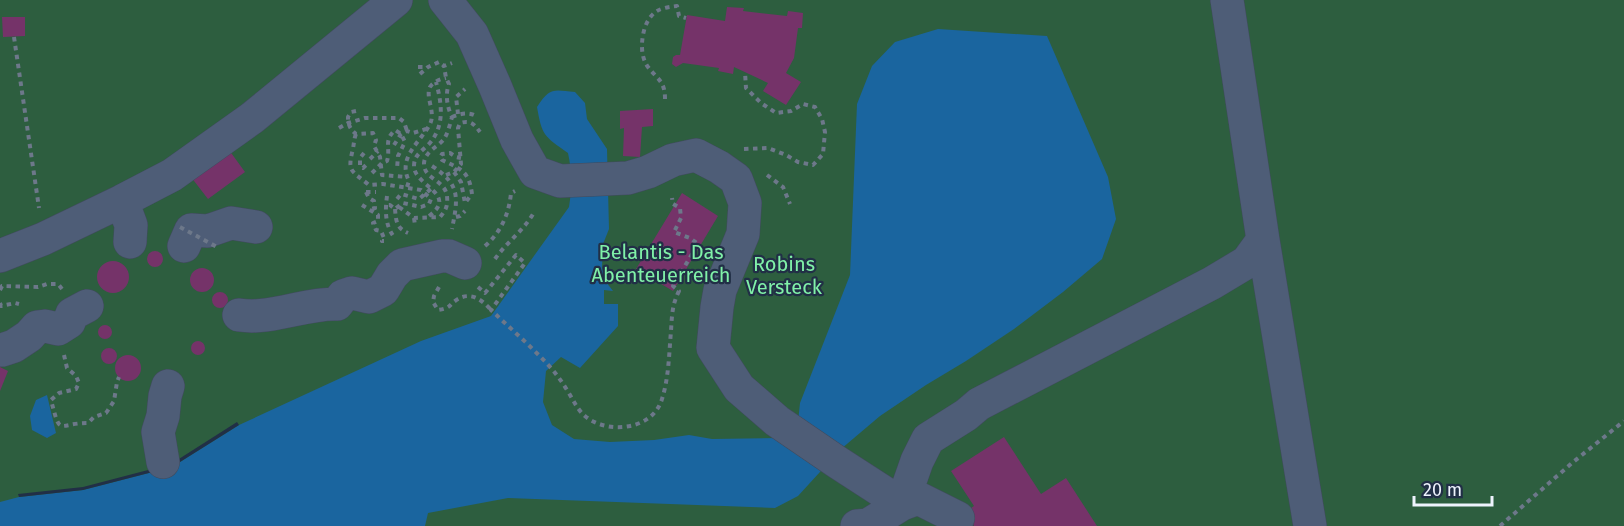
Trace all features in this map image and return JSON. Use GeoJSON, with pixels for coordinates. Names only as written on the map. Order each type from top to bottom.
{"type":"FeatureCollection","features":[{"type":"Feature","properties":{"kind":"street"},"geometry":{"type":"LineString","coordinates":[[0,256],[43,239],[172,175],[252,118],[396,0]]}},
{"type":"Feature","properties":{"kind":"street"},"geometry":{"type":"LineString","coordinates":[[445,0],[472,34],[495,86],[501,140],[536,172],[560,181],[628,178],[648,172],[673,160],[696,155],[736,179],[745,203],[743,234],[720,290],[713,348],[739,388],[777,421],[902,504]]}},
{"type":"Feature","properties":{"kind":"street"},"geometry":{"type":"LineString","coordinates":[[1227,0],[1263,240],[1300,518]]}},
{"type":"Feature","properties":{"kind":"street"},"geometry":{"type":"LineString","coordinates":[[122,201],[131,225],[130,242]]}},
{"type":"Feature","properties":{"kind":"street"},"geometry":{"type":"LineString","coordinates":[[182,236],[191,230],[208,231],[231,223],[256,227]]}},
{"type":"Feature","properties":{"kind":"street"},"geometry":{"type":"LineString","coordinates":[[902,504],[917,461],[928,439],[979,404],[1212,283],[1247,262],[1263,240]]}},
{"type":"Feature","properties":{"kind":"street"},"geometry":{"type":"LineString","coordinates":[[239,315],[251,317],[285,313],[321,304],[337,304],[343,296],[352,293],[369,297],[383,290],[392,275],[402,266],[432,258],[449,256],[480,267]]}},
{"type":"Feature","properties":{"kind":"street"},"geometry":{"type":"LineString","coordinates":[[2,350],[15,346],[37,327],[58,329],[69,322],[80,310]]}},
{"type":"Feature","properties":{"kind":"street"},"geometry":{"type":"LineString","coordinates":[[163,462],[158,432],[168,386]]}},
{"type":"Feature","properties":{"kind":"street"},"geometry":{"type":"LineString","coordinates":[[857,526],[868,525],[902,504],[918,498],[958,518]]}},
{"type":"Feature","properties":{"kind":"path"},"geometry":{"type":"LineString","coordinates":[[665,99],[665,88],[647,66],[641,47],[643,33],[650,16],[662,8],[677,6],[679,16],[686,18]]}},
{"type":"Feature","properties":{"kind":"path"},"geometry":{"type":"LineString","coordinates":[[14,37],[43,239]]}},
{"type":"Feature","properties":{"kind":"path"},"geometry":{"type":"LineString","coordinates":[[420,75],[428,67],[439,62],[444,66],[449,84],[447,90],[449,111],[452,117]]}},
{"type":"Feature","properties":{"kind":"path"},"geometry":{"type":"LineString","coordinates":[[418,67],[428,67]]}},
{"type":"Feature","properties":{"kind":"path"},"geometry":{"type":"LineString","coordinates":[[739,149],[768,148],[798,162],[813,165],[823,154],[825,132],[822,119],[815,107],[803,104],[791,111],[776,113],[761,103],[746,88],[745,72]]}},
{"type":"Feature","properties":{"kind":"path"},"geometry":{"type":"LineString","coordinates":[[407,187],[409,181],[405,163],[409,153],[424,135],[430,123],[432,114],[429,89],[432,84],[446,78]]}},
{"type":"Feature","properties":{"kind":"path"},"geometry":{"type":"LineString","coordinates":[[428,217],[437,210],[438,196],[432,188],[418,178],[414,170],[414,162],[418,154],[433,139],[438,129],[441,107],[436,82]]}},
{"type":"Feature","properties":{"kind":"path"},"geometry":{"type":"LineString","coordinates":[[449,84],[457,83]]}},
{"type":"Feature","properties":{"kind":"path"},"geometry":{"type":"LineString","coordinates":[[386,205],[397,208],[414,218],[440,217],[446,211],[448,204],[446,190],[423,167],[424,159],[443,140],[452,117],[458,114],[456,96],[465,90],[466,87],[463,84]]}},
{"type":"Feature","properties":{"kind":"path"},"geometry":{"type":"LineString","coordinates":[[356,111],[351,112],[348,117],[350,129],[356,134],[373,133],[376,140],[374,146],[382,163],[382,175],[406,175],[414,170]]}},
{"type":"Feature","properties":{"kind":"path"},"geometry":{"type":"LineString","coordinates":[[339,128],[365,118],[399,118],[404,122],[407,131]]}},
{"type":"Feature","properties":{"kind":"path"},"geometry":{"type":"LineString","coordinates":[[446,175],[454,172],[461,165],[458,129],[460,123],[474,124],[501,140]]}},
{"type":"Feature","properties":{"kind":"path"},"geometry":{"type":"LineString","coordinates":[[347,135],[350,129]]}},
{"type":"Feature","properties":{"kind":"path"},"geometry":{"type":"LineString","coordinates":[[394,145],[400,134],[426,129]]}},
{"type":"Feature","properties":{"kind":"path"},"geometry":{"type":"LineString","coordinates":[[372,173],[387,161],[389,154],[386,145],[395,130],[405,142],[398,156],[397,169]]}},
{"type":"Feature","properties":{"kind":"path"},"geometry":{"type":"LineString","coordinates":[[356,134],[349,164],[351,170],[369,185],[383,184],[421,190],[431,199],[429,204],[421,207],[403,203],[397,208],[396,222],[400,230],[393,237],[386,216],[387,196]]}},
{"type":"Feature","properties":{"kind":"path"},"geometry":{"type":"LineString","coordinates":[[370,159],[378,151]]}},
{"type":"Feature","properties":{"kind":"path"},"geometry":{"type":"LineString","coordinates":[[364,153],[360,158],[360,168],[367,164]]}},
{"type":"Feature","properties":{"kind":"path"},"geometry":{"type":"LineString","coordinates":[[454,172],[461,182],[465,203],[472,194],[470,181],[462,170],[440,157],[442,154],[450,153],[461,158]]}},
{"type":"Feature","properties":{"kind":"path"},"geometry":{"type":"LineString","coordinates":[[351,157],[360,158]]}},
{"type":"Feature","properties":{"kind":"path"},"geometry":{"type":"LineString","coordinates":[[432,166],[446,175],[453,184],[457,205],[456,217],[465,211]]}},
{"type":"Feature","properties":{"kind":"path"},"geometry":{"type":"LineString","coordinates":[[760,171],[783,187],[790,204]]}},
{"type":"Feature","properties":{"kind":"path"},"geometry":{"type":"LineString","coordinates":[[369,185],[366,192],[374,201],[375,208],[371,210]]}},
{"type":"Feature","properties":{"kind":"path"},"geometry":{"type":"LineString","coordinates":[[397,199],[401,194],[419,200],[432,188]]}},
{"type":"Feature","properties":{"kind":"path"},"geometry":{"type":"LineString","coordinates":[[491,310],[525,263],[516,255],[485,293],[476,286],[480,267],[503,224],[511,193],[518,189]]}},
{"type":"Feature","properties":{"kind":"path"},"geometry":{"type":"LineString","coordinates":[[366,192],[376,192]]}},
{"type":"Feature","properties":{"kind":"path"},"geometry":{"type":"LineString","coordinates":[[533,214],[527,224],[480,267],[439,287],[433,302],[438,310],[448,309],[459,298],[469,296],[481,299],[550,368],[568,391],[575,406],[587,418],[603,426],[633,426],[646,420],[662,401],[667,375],[674,302],[680,291],[673,286],[698,244],[674,232],[681,218],[680,208],[673,204],[672,198]]}},
{"type":"Feature","properties":{"kind":"path"},"geometry":{"type":"LineString","coordinates":[[362,205],[378,215],[378,221],[373,223],[376,230],[381,231],[384,238],[382,241],[391,241]]}},
{"type":"Feature","properties":{"kind":"path"},"geometry":{"type":"LineString","coordinates":[[414,218],[415,225]]}},
{"type":"Feature","properties":{"kind":"path"},"geometry":{"type":"LineString","coordinates":[[182,236],[217,247]]}},
{"type":"Feature","properties":{"kind":"path"},"geometry":{"type":"LineString","coordinates":[[0,290],[2,286],[38,287],[58,284],[80,310]]}},
{"type":"Feature","properties":{"kind":"path"},"geometry":{"type":"LineString","coordinates":[[67,368],[80,383],[76,389],[60,393],[51,400],[57,423],[65,427],[88,423],[94,417],[106,413],[114,401],[119,377]]}},
{"type":"Feature","properties":{"kind":"path"},"geometry":{"type":"LineString","coordinates":[[1500,526],[1624,421]]}},
{"type":"Feature","properties":{"kind":"green space","name":"Belantis - Das Abenteuerreich"},"geometry":{"type":"Polygon","coordinates":[[[0,0],[1624,0],[1624,526],[0,526],[0,0]]]}},
{"type":"Feature","properties":{"kind":"water"},"geometry":{"type":"Polygon","coordinates":[[[938,29],[1047,36],[1108,177],[1116,219],[1102,259],[1014,329],[880,416],[841,449],[798,496],[775,508],[508,498],[428,513],[425,526],[0,526],[0,502],[19,497],[83,490],[172,467],[239,425],[421,341],[491,316],[569,207],[571,180],[568,153],[545,134],[537,107],[545,96],[553,91],[575,92],[585,103],[587,119],[607,149],[609,229],[603,244],[602,268],[606,282],[613,291],[604,290],[604,304],[618,304],[618,326],[580,368],[561,357],[546,371],[543,402],[552,425],[574,439],[610,442],[654,440],[689,435],[712,439],[779,438],[798,422],[800,403],[850,275],[857,104],[872,66],[895,42],[938,29]]]}},
{"type":"Feature","properties":{"kind":"water"},"geometry":{"type":"Polygon","coordinates":[[[47,395],[56,433],[47,438],[32,430],[30,416],[36,400],[47,395]]]}},
{"type":"Feature","properties":{"kind":"pier"},"geometry":{"type":"Polygon","coordinates":[[[237,422],[239,425],[172,467],[83,490],[19,497],[18,494],[83,487],[171,464],[237,422]]]}},
{"type":"Feature","properties":{"kind":"building"},"geometry":{"type":"Polygon","coordinates":[[[727,7],[787,16],[788,11],[803,13],[802,28],[798,28],[794,58],[786,73],[801,82],[786,105],[763,91],[768,83],[734,67],[733,74],[718,71],[719,68],[683,63],[676,67],[672,64],[673,57],[680,55],[687,15],[725,21],[727,7]]]}},
{"type":"Feature","properties":{"kind":"building"},"geometry":{"type":"Polygon","coordinates":[[[2,17],[25,17],[25,36],[3,37],[2,17]]]}},
{"type":"Feature","properties":{"kind":"building"},"geometry":{"type":"Polygon","coordinates":[[[653,109],[653,126],[642,127],[640,157],[623,156],[624,128],[620,129],[620,111],[653,109]]]}},
{"type":"Feature","properties":{"kind":"building"},"geometry":{"type":"Polygon","coordinates":[[[229,150],[245,172],[208,199],[191,177],[229,150]]]}},
{"type":"Feature","properties":{"kind":"building"},"geometry":{"type":"Polygon","coordinates":[[[682,193],[718,216],[673,291],[636,269],[682,193]]]}},
{"type":"Feature","properties":{"kind":"building"},"geometry":{"type":"Polygon","coordinates":[[[155,251],[161,253],[163,259],[161,265],[155,267],[149,265],[147,259],[149,253],[155,251]]]}},
{"type":"Feature","properties":{"kind":"building"},"geometry":{"type":"Polygon","coordinates":[[[113,261],[124,266],[129,277],[124,288],[113,293],[102,288],[97,277],[102,266],[113,261]]]}},
{"type":"Feature","properties":{"kind":"building"},"geometry":{"type":"Polygon","coordinates":[[[202,268],[210,272],[214,280],[210,288],[202,292],[194,288],[190,280],[194,272],[202,268]]]}},
{"type":"Feature","properties":{"kind":"building"},"geometry":{"type":"Polygon","coordinates":[[[220,292],[226,294],[228,300],[226,306],[220,308],[214,306],[212,300],[214,294],[220,292]]]}},
{"type":"Feature","properties":{"kind":"building"},"geometry":{"type":"Polygon","coordinates":[[[102,325],[108,325],[112,332],[108,339],[102,339],[98,335],[98,329],[102,325]]]}},
{"type":"Feature","properties":{"kind":"building"},"geometry":{"type":"Polygon","coordinates":[[[198,341],[203,343],[205,348],[203,353],[198,355],[193,353],[191,348],[193,343],[198,341]]]}},
{"type":"Feature","properties":{"kind":"building"},"geometry":{"type":"Polygon","coordinates":[[[106,348],[112,348],[117,356],[115,362],[106,364],[101,359],[101,353],[106,348]]]}},
{"type":"Feature","properties":{"kind":"building"},"geometry":{"type":"Polygon","coordinates":[[[128,355],[137,359],[141,368],[137,377],[128,381],[119,377],[115,368],[119,359],[128,355]]]}},
{"type":"Feature","properties":{"kind":"building"},"geometry":{"type":"Polygon","coordinates":[[[0,367],[8,371],[0,391],[0,367]]]}},
{"type":"Feature","properties":{"kind":"building"},"geometry":{"type":"Polygon","coordinates":[[[1004,437],[1041,494],[1066,478],[1097,526],[974,526],[965,512],[974,506],[951,471],[1004,437]]]}},
{"type":"Feature","properties":{"kind":"park label","name":"Robins Versteck"},"geometry":{"type":"Point","coordinates":[784,276]}}]}
